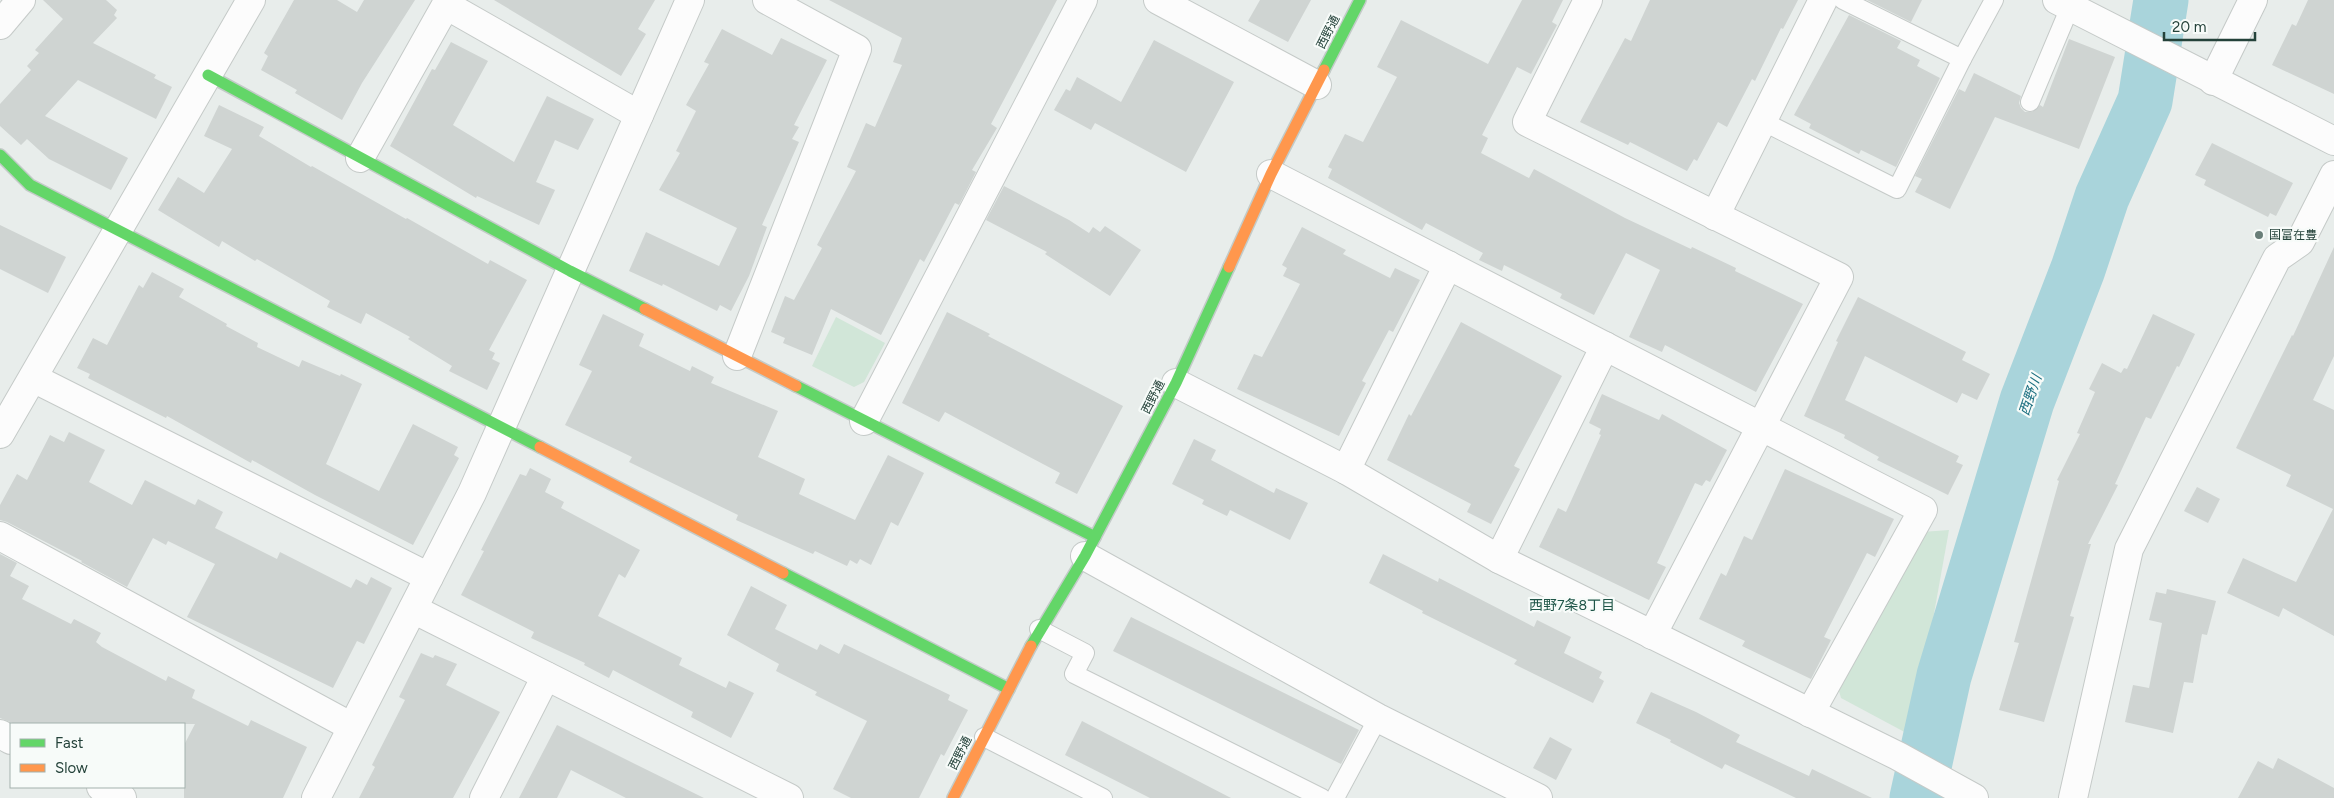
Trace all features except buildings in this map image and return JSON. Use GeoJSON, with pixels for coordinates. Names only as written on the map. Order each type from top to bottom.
{"type":"FeatureCollection","features":[{"type":"Feature","properties":{"kind":"street"},"geometry":{"type":"LineString","coordinates":[[0,25],[21,0]]}},
{"type":"Feature","properties":{"kind":"street"},"geometry":{"type":"LineString","coordinates":[[0,434],[251,0]]}},
{"type":"Feature","properties":{"kind":"street"},"geometry":{"type":"LineString","coordinates":[[316,798],[472,493],[690,0]]}},
{"type":"Feature","properties":{"kind":"street"},"geometry":{"type":"LineString","coordinates":[[737,356],[856,49],[767,0]]}},
{"type":"Feature","properties":{"kind":"street"},"geometry":{"type":"LineString","coordinates":[[864,420],[1083,0]]}},
{"type":"Feature","properties":{"kind":"street"},"geometry":{"type":"LineString","coordinates":[[1158,0],[1317,85]]}},
{"type":"Feature","properties":{"kind":"street","name":"西野通"},"geometry":{"type":"LineString","coordinates":[[953,798],[1039,629],[1090,547],[1176,383],[1271,174],[1360,0]]}},
{"type":"Feature","properties":{"kind":"street"},"geometry":{"type":"LineString","coordinates":[[1588,0],[1527,122],[1839,277],[1652,635]]}},
{"type":"Feature","properties":{"kind":"street"},"geometry":{"type":"LineString","coordinates":[[1716,216],[1823,0]]}},
{"type":"Feature","properties":{"kind":"street"},"geometry":{"type":"LineString","coordinates":[[2202,75],[2253,0]]}},
{"type":"Feature","properties":{"kind":"street"},"geometry":{"type":"LineString","coordinates":[[2064,3],[2131,36],[2202,75],[2334,140]]}},
{"type":"Feature","properties":{"kind":"street"},"geometry":{"type":"LineString","coordinates":[[360,158],[446,6],[639,115]]}},
{"type":"Feature","properties":{"kind":"street"},"geometry":{"type":"LineString","coordinates":[[208,75],[570,272],[864,420],[1090,547],[1378,718],[1538,798]]}},
{"type":"Feature","properties":{"kind":"street"},"geometry":{"type":"LineString","coordinates":[[0,155],[30,185],[1009,689]]}},
{"type":"Feature","properties":{"kind":"street"},"geometry":{"type":"LineString","coordinates":[[1271,174],[1923,510],[1810,713]]}},
{"type":"Feature","properties":{"kind":"street"},"geometry":{"type":"LineString","coordinates":[[2073,798],[2129,549],[2277,258],[2300,242],[2334,175]]}},
{"type":"Feature","properties":{"kind":"street"},"geometry":{"type":"LineString","coordinates":[[1346,470],[1448,265]]}},
{"type":"Feature","properties":{"kind":"street"},"geometry":{"type":"LineString","coordinates":[[1499,560],[1605,346]]}},
{"type":"Feature","properties":{"kind":"street"},"geometry":{"type":"LineString","coordinates":[[33,378],[429,577]]}},
{"type":"Feature","properties":{"kind":"street"},"geometry":{"type":"LineString","coordinates":[[1176,383],[1346,470],[1499,560],[1898,756],[1969,796]]}},
{"type":"Feature","properties":{"kind":"street"},"geometry":{"type":"LineString","coordinates":[[0,536],[352,727]]}},
{"type":"Feature","properties":{"kind":"street"},"geometry":{"type":"LineString","coordinates":[[413,609],[789,798]]}},
{"type":"Feature","properties":{"kind":"street"},"geometry":{"type":"LineString","coordinates":[[484,798],[546,676]]}},
{"type":"Feature","properties":{"kind":"street"},"geometry":{"type":"LineString","coordinates":[[103,788],[122,798]]}},
{"type":"Feature","properties":{"kind":"lane"},"geometry":{"type":"LineString","coordinates":[[1843,0],[1962,59]]}},
{"type":"Feature","properties":{"kind":"lane"},"geometry":{"type":"LineString","coordinates":[[1762,121],[1897,189],[1962,59],[1994,0]]}},
{"type":"Feature","properties":{"kind":"lane"},"geometry":{"type":"LineString","coordinates":[[2030,102],[2064,3]]}},
{"type":"Feature","properties":{"kind":"lane"},"geometry":{"type":"LineString","coordinates":[[1039,629],[1085,653],[1074,674],[1322,798]]}},
{"type":"Feature","properties":{"kind":"lane"},"geometry":{"type":"LineString","coordinates":[[1335,798],[1378,718]]}},
{"type":"Feature","properties":{"kind":"lane"},"geometry":{"type":"LineString","coordinates":[[984,737],[1103,798]]}},
{"type":"Feature","properties":{"kind":"green space"},"geometry":{"type":"Polygon","coordinates":[[[836,317],[885,343],[864,382],[854,387],[812,366],[836,317]]]}},
{"type":"Feature","properties":{"kind":"green space"},"geometry":{"type":"Polygon","coordinates":[[[1949,530],[1912,736],[1841,698],[1839,691],[1922,532],[1949,530]]]}},
{"type":"Feature","properties":{"kind":"waterway","name":"西野川"},"geometry":{"type":"LineString","coordinates":[[1917,798],[1944,676],[2027,401],[2078,269],[2102,197],[2145,101],[2161,0]]}},
{"type":"Feature","properties":{"kind":"traffic: fast"},"geometry":{"type":"LineString","coordinates":[[1324,70],[1360,0]]}},
{"type":"Feature","properties":{"kind":"traffic: fast"},"geometry":{"type":"LineString","coordinates":[[208,75],[570,271],[645,309]]}},
{"type":"Feature","properties":{"kind":"traffic: fast"},"geometry":{"type":"LineString","coordinates":[[0,155],[30,185],[540,447]]}},
{"type":"Feature","properties":{"kind":"traffic: fast"},"geometry":{"type":"LineString","coordinates":[[1031,646],[1085,556],[1176,383],[1229,267]]}},
{"type":"Feature","properties":{"kind":"traffic: fast"},"geometry":{"type":"LineString","coordinates":[[796,386],[1095,537]]}},
{"type":"Feature","properties":{"kind":"traffic: fast"},"geometry":{"type":"LineString","coordinates":[[783,573],[1009,689]]}},
{"type":"Feature","properties":{"kind":"traffic: slow"},"geometry":{"type":"LineString","coordinates":[[1229,267],[1271,174],[1324,70]]}},
{"type":"Feature","properties":{"kind":"traffic: slow"},"geometry":{"type":"LineString","coordinates":[[645,309],[796,386]]}},
{"type":"Feature","properties":{"kind":"traffic: slow"},"geometry":{"type":"LineString","coordinates":[[540,447],[783,573]]}},
{"type":"Feature","properties":{"kind":"traffic: slow"},"geometry":{"type":"LineString","coordinates":[[953,798],[1031,646]]}},
{"type":"Feature","properties":{"kind":"place","name":"国富在豊"},"geometry":{"type":"Point","coordinates":[2259,235]}},
{"type":"Feature","properties":{"kind":"district","name":"西野7条8丁目"},"geometry":{"type":"Point","coordinates":[1572,605]}}]}
